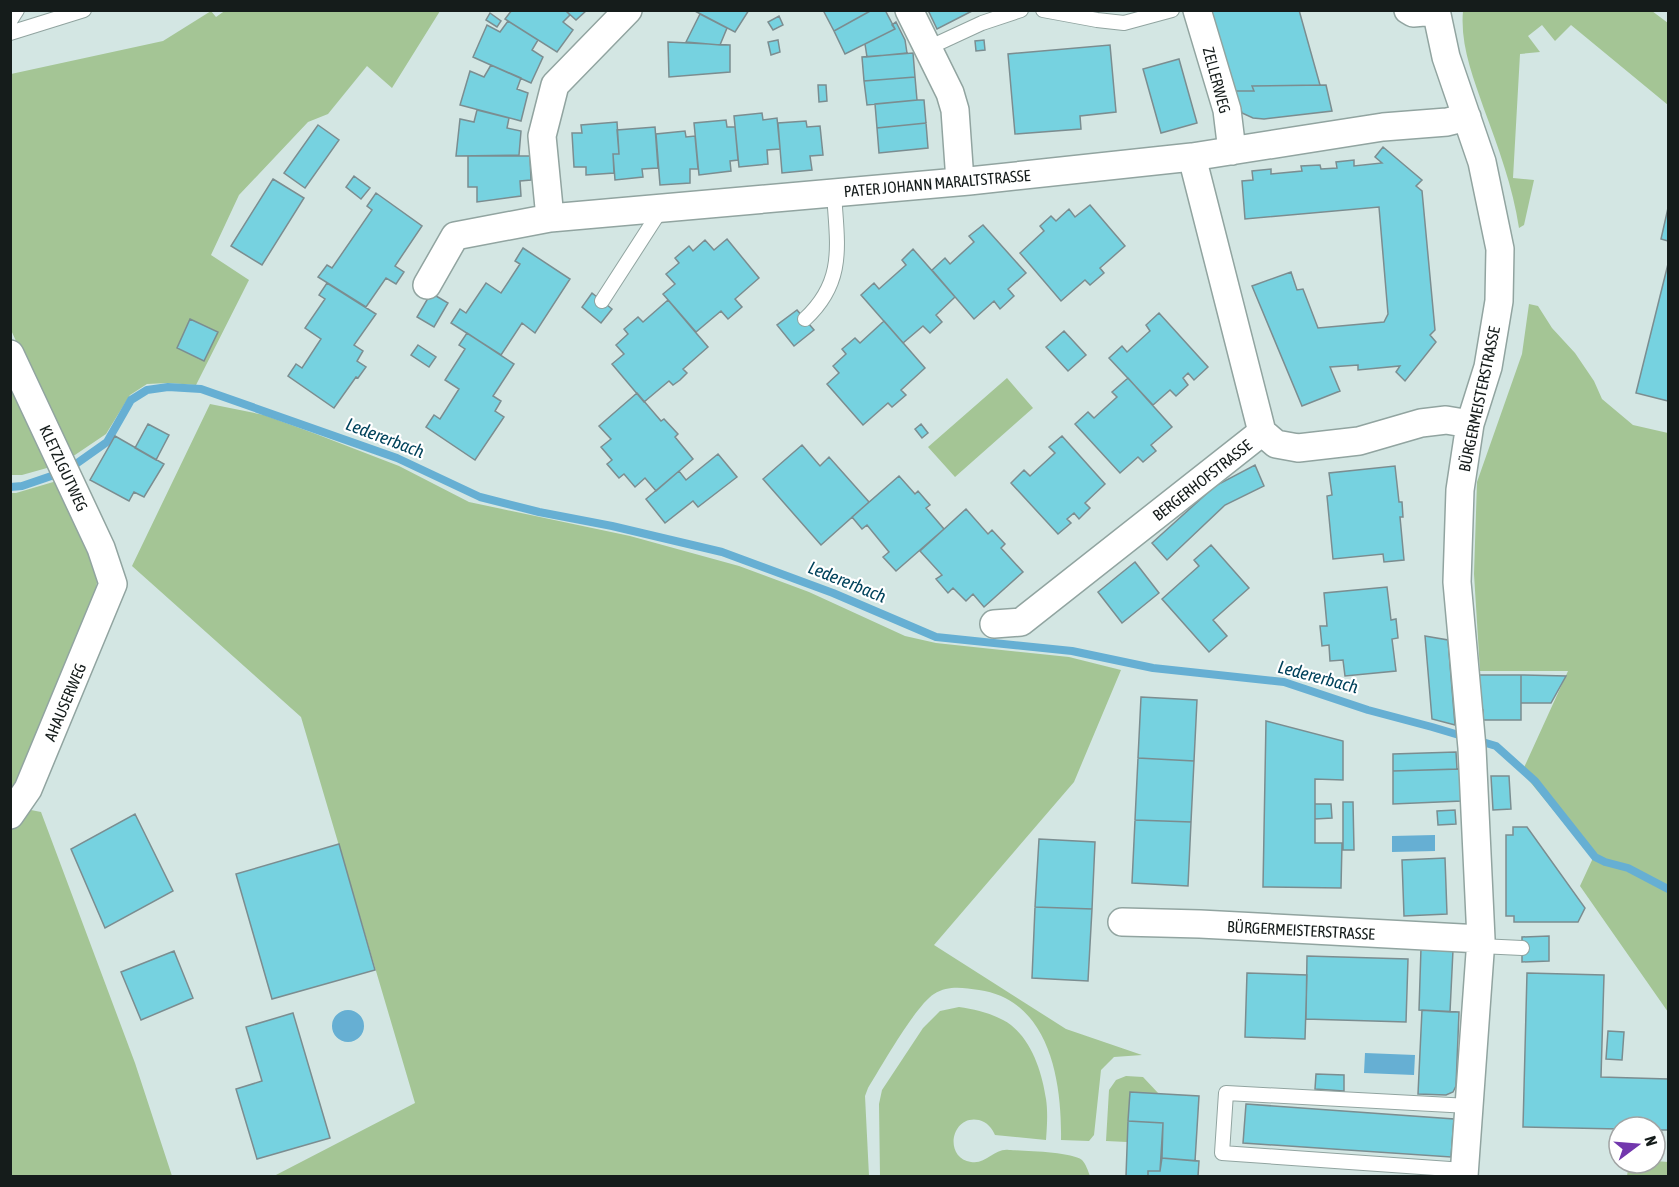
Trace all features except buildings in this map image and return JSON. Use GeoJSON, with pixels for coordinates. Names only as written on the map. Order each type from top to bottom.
{"type":"FeatureCollection","features":[{"type":"Feature","properties":{"kind":"street"},"geometry":{"type":"LineString","coordinates":[[550,218],[542,136],[555,85],[628,10]]}},
{"type":"Feature","properties":{"kind":"street"},"geometry":{"type":"LineString","coordinates":[[909,10],[950,93],[955,110],[960,181]]}},
{"type":"Feature","properties":{"kind":"street","name":"ZELLERWEG"},"geometry":{"type":"LineString","coordinates":[[1197,10],[1227,110],[1232,151]]}},
{"type":"Feature","properties":{"kind":"street"},"geometry":{"type":"LineString","coordinates":[[1408,10],[1413,13],[1436,11]]}},
{"type":"Feature","properties":{"kind":"street","name":"BÜRGERMEISTERSTRASSE"},"geometry":{"type":"LineString","coordinates":[[1436,11],[1446,57],[1482,162],[1500,249],[1499,301],[1488,367],[1470,424],[1460,490],[1457,582],[1471,737],[1480,943],[1464,1173]]}},
{"type":"Feature","properties":{"kind":"street","name":"PATER JOHANN MARALTSTRASSE"},"geometry":{"type":"LineString","coordinates":[[428,285],[455,236],[550,218],[834,193],[1192,157],[1383,127],[1447,122],[1467,117]]}},
{"type":"Feature","properties":{"kind":"street"},"geometry":{"type":"LineString","coordinates":[[1192,157],[1262,432]]}},
{"type":"Feature","properties":{"kind":"street","name":"KLETZLGUTWEG"},"geometry":{"type":"LineString","coordinates":[[10,354],[101,548],[113,584]]}},
{"type":"Feature","properties":{"kind":"street","name":"BERGERHOFSTRASSE"},"geometry":{"type":"LineString","coordinates":[[994,624],[1021,622],[1262,432],[1276,444],[1298,448],[1359,441],[1421,423],[1446,420],[1470,424]]}},
{"type":"Feature","properties":{"kind":"street","name":"AHAUSERWEG"},"geometry":{"type":"LineString","coordinates":[[10,815],[32,779],[113,584]]}},
{"type":"Feature","properties":{"kind":"street","name":"BÜRGERMEISTERSTRASSE"},"geometry":{"type":"LineString","coordinates":[[1122,922],[1200,924],[1480,943]]}},
{"type":"Feature","properties":{"kind":"lane"},"geometry":{"type":"LineString","coordinates":[[10,21],[16,10]]}},
{"type":"Feature","properties":{"kind":"lane"},"geometry":{"type":"LineString","coordinates":[[10,33],[84,10]]}},
{"type":"Feature","properties":{"kind":"lane"},"geometry":{"type":"LineString","coordinates":[[928,48],[982,23],[1022,10]]}},
{"type":"Feature","properties":{"kind":"lane"},"geometry":{"type":"LineString","coordinates":[[1043,10],[1097,21],[1124,23],[1172,10]]}},
{"type":"Feature","properties":{"kind":"lane"},"geometry":{"type":"LineString","coordinates":[[805,319],[820,305],[836,268],[834,193]]}},
{"type":"Feature","properties":{"kind":"lane"},"geometry":{"type":"LineString","coordinates":[[602,301],[662,208]]}},
{"type":"Feature","properties":{"kind":"lane"},"geometry":{"type":"LineString","coordinates":[[1480,943],[1522,948]]}},
{"type":"Feature","properties":{"kind":"lane"},"geometry":{"type":"LineString","coordinates":[[1464,1173],[1222,1154],[1226,1093],[1469,1106]]}},
{"type":"Feature","properties":{"kind":"green space"},"geometry":{"type":"Polygon","coordinates":[[[226,10],[440,11],[392,88],[367,66],[328,114],[308,122],[239,195],[211,255],[249,280],[196,385],[147,384],[130,395],[106,434],[69,459],[11,330],[11,74],[163,41],[211,11],[216,17],[226,10]]]}},
{"type":"Feature","properties":{"kind":"green space"},"geometry":{"type":"Polygon","coordinates":[[[1463,11],[1652,11],[1668,23],[1668,105],[1571,25],[1555,41],[1542,25],[1528,36],[1540,52],[1520,54],[1513,178],[1534,180],[1524,225],[1519,228],[1504,167],[1468,61],[1463,36],[1463,11]]]}},
{"type":"Feature","properties":{"kind":"green space"},"geometry":{"type":"Polygon","coordinates":[[[1529,304],[1538,306],[1552,328],[1575,353],[1594,381],[1602,399],[1633,425],[1668,433],[1668,1012],[1580,886],[1593,858],[1522,772],[1568,671],[1480,671],[1474,574],[1477,482],[1522,354],[1529,304]]]}},
{"type":"Feature","properties":{"kind":"green space"},"geometry":{"type":"Polygon","coordinates":[[[10,374],[54,466],[22,475],[11,475],[10,374]]]}},
{"type":"Feature","properties":{"kind":"green space"},"geometry":{"type":"Polygon","coordinates":[[[1007,378],[1033,408],[955,477],[928,447],[1007,378]]]}},
{"type":"Feature","properties":{"kind":"green space"},"geometry":{"type":"Polygon","coordinates":[[[210,404],[264,415],[316,434],[399,466],[469,502],[630,536],[739,566],[809,592],[905,636],[936,643],[1069,657],[1121,670],[1074,782],[934,945],[1066,1029],[1142,1055],[1114,1057],[1101,1070],[1094,1135],[1089,1141],[1061,1140],[1059,1094],[1054,1070],[1047,1047],[1036,1027],[1022,1010],[1003,997],[979,990],[956,988],[945,989],[934,994],[918,1010],[868,1088],[865,1096],[869,1176],[274,1176],[415,1103],[301,717],[132,566],[210,404]]]}},
{"type":"Feature","properties":{"kind":"green space"},"geometry":{"type":"Polygon","coordinates":[[[60,480],[92,559],[97,582],[94,604],[11,799],[11,493],[60,480]]]}},
{"type":"Feature","properties":{"kind":"green space"},"geometry":{"type":"Polygon","coordinates":[[[26,809],[41,812],[135,1063],[172,1176],[11,1176],[10,826],[26,809]]]}},
{"type":"Feature","properties":{"kind":"green space"},"geometry":{"type":"Polygon","coordinates":[[[959,1007],[1003,1020],[1021,1034],[1038,1065],[1046,1099],[1047,1120],[1046,1140],[995,1135],[984,1122],[969,1120],[962,1123],[954,1137],[957,1153],[962,1159],[971,1162],[981,1161],[1004,1150],[1068,1155],[1082,1160],[1090,1176],[880,1176],[879,1104],[882,1090],[923,1028],[940,1011],[959,1007]]]}},
{"type":"Feature","properties":{"kind":"green space"},"geometry":{"type":"Polygon","coordinates":[[[1126,1076],[1143,1077],[1159,1094],[1130,1092],[1127,1142],[1106,1141],[1109,1090],[1116,1080],[1126,1076]]]}},
{"type":"Feature","properties":{"kind":"green space"},"geometry":{"type":"Polygon","coordinates":[[[1668,1162],[1668,1176],[1627,1176],[1667,1175],[1668,1162]]]}},
{"type":"Feature","properties":{"kind":"water"},"geometry":{"type":"Polygon","coordinates":[[[1435,835],[1435,851],[1392,852],[1392,836],[1435,835]]]}},
{"type":"Feature","properties":{"kind":"water"},"geometry":{"type":"Polygon","coordinates":[[[348,1010],[359,1015],[364,1026],[359,1037],[348,1042],[337,1037],[332,1026],[337,1015],[348,1010]]]}},
{"type":"Feature","properties":{"kind":"water"},"geometry":{"type":"Polygon","coordinates":[[[1365,1053],[1415,1055],[1414,1075],[1364,1073],[1365,1053]]]}},
{"type":"Feature","properties":{"kind":"waterway","name":"Ledererbach"},"geometry":{"type":"LineString","coordinates":[[10,487],[22,486],[66,471],[107,442],[131,400],[147,390],[168,387],[201,389],[397,458],[480,497],[722,552],[833,593],[936,637],[1072,651],[1153,668],[1284,682],[1368,710],[1496,746],[1535,781],[1595,857],[1628,868],[1668,889]]}}]}
